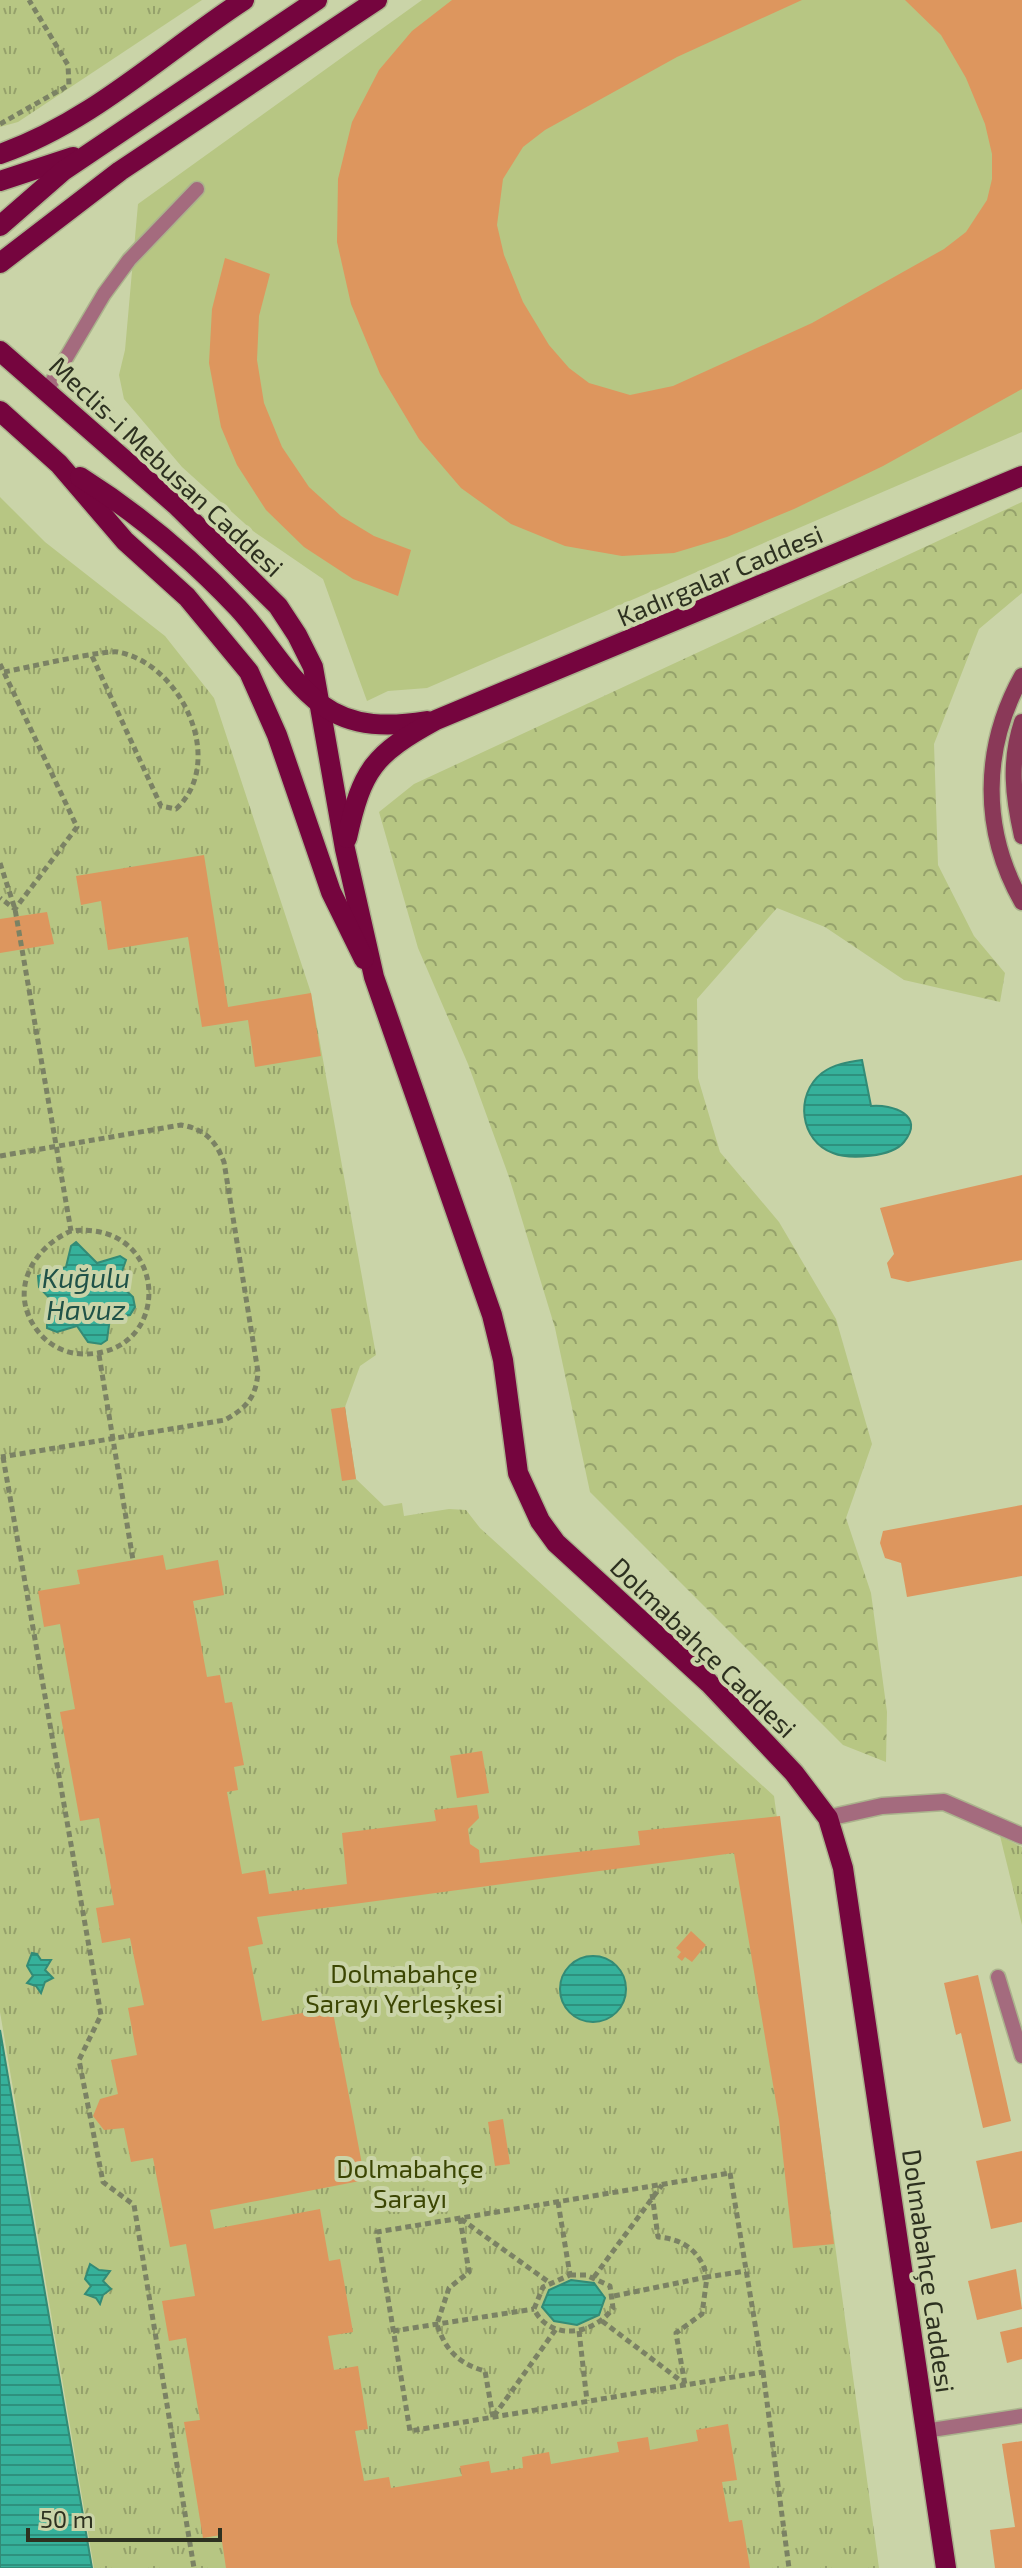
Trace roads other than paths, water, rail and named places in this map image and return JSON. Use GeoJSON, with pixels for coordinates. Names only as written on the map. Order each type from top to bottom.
{"type":"FeatureCollection","features":[{"type":"Feature","properties":{"kind":"main road"},"geometry":{"type":"LineString","coordinates":[[0,154],[29,144],[68,123],[244,0]]}},
{"type":"Feature","properties":{"kind":"main road"},"geometry":{"type":"LineString","coordinates":[[0,226],[63,171],[317,0]]}},
{"type":"Feature","properties":{"kind":"main road"},"geometry":{"type":"LineString","coordinates":[[0,263],[120,171],[377,0]]}},
{"type":"Feature","properties":{"kind":"main road"},"geometry":{"type":"LineString","coordinates":[[0,181],[99,147]]}},
{"type":"Feature","properties":{"kind":"main road","name":"Meclis-i Mebusan Caddesi"},"geometry":{"type":"LineString","coordinates":[[0,351],[176,505],[278,606],[297,635],[313,667],[345,849],[374,977]]}},
{"type":"Feature","properties":{"kind":"main road"},"geometry":{"type":"LineString","coordinates":[[0,411],[59,464],[125,541],[187,597],[249,672],[277,735],[331,892],[374,977]]}},
{"type":"Feature","properties":{"kind":"main road"},"geometry":{"type":"LineString","coordinates":[[59,464],[128,508],[199,570],[239,609],[321,705]]}},
{"type":"Feature","properties":{"kind":"main road","name":"Kadırgalar Caddesi"},"geometry":{"type":"LineString","coordinates":[[345,849],[363,778],[371,765],[436,720],[1022,476]]}},
{"type":"Feature","properties":{"kind":"main road"},"geometry":{"type":"LineString","coordinates":[[1022,676],[1009,699],[996,740],[988,786],[1000,853],[1022,902]]}},
{"type":"Feature","properties":{"kind":"main road","name":"Kadırgalar Caddesi"},"geometry":{"type":"LineString","coordinates":[[321,705],[346,718],[379,726],[436,720]]}},
{"type":"Feature","properties":{"kind":"main road"},"geometry":{"type":"LineString","coordinates":[[1022,722],[1015,742],[1012,791],[1022,836]]}},
{"type":"Feature","properties":{"kind":"main road","name":"Dolmabahçe Caddesi"},"geometry":{"type":"LineString","coordinates":[[374,977],[492,1315],[503,1360],[518,1473],[540,1521],[556,1543],[592,1579],[756,1729],[828,1818],[843,1868],[946,2568]]}},
{"type":"Feature","properties":{"kind":"street"},"geometry":{"type":"LineString","coordinates":[[828,1818],[882,1806],[944,1802],[1022,1836]]}},
{"type":"Feature","properties":{"kind":"lane"},"geometry":{"type":"LineString","coordinates":[[47,390],[104,294],[129,260],[197,189]]}},
{"type":"Feature","properties":{"kind":"lane"},"geometry":{"type":"LineString","coordinates":[[998,1977],[1022,2056]]}},
{"type":"Feature","properties":{"kind":"lane"},"geometry":{"type":"LineString","coordinates":[[925,2431],[1022,2416]]}},
{"type":"Feature","properties":{"kind":"water"},"geometry":{"type":"Polygon","coordinates":[[[862,1060],[871,1106],[888,1107],[904,1113],[909,1118],[910,1133],[898,1147],[881,1154],[860,1157],[840,1155],[813,1139],[804,1105],[813,1082],[822,1073],[836,1065],[862,1060]]]}},
{"type":"Feature","properties":{"kind":"water","name":"Kuğulu Havuz"},"geometry":{"type":"Polygon","coordinates":[[[76,1242],[97,1263],[120,1256],[126,1260],[118,1283],[133,1297],[135,1307],[130,1315],[110,1318],[107,1340],[101,1344],[88,1342],[77,1326],[57,1332],[47,1328],[47,1317],[54,1303],[39,1287],[38,1276],[66,1267],[71,1246],[76,1242]]]}},
{"type":"Feature","properties":{"kind":"water"},"geometry":{"type":"Polygon","coordinates":[[[32,1953],[41,1960],[51,1960],[45,1970],[53,1978],[45,1982],[41,1993],[36,1986],[27,1983],[33,1976],[27,1966],[32,1953]]]}},
{"type":"Feature","properties":{"kind":"water"},"geometry":{"type":"Polygon","coordinates":[[[586,1956],[600,1956],[612,1961],[621,1970],[626,1989],[624,2002],[617,2013],[600,2022],[586,2022],[574,2017],[565,2008],[560,1996],[560,1982],[565,1970],[574,1961],[586,1956]]]}},
{"type":"Feature","properties":{"kind":"water"},"geometry":{"type":"Polygon","coordinates":[[[0,2030],[92,2568],[0,2568],[0,2030]]]}},
{"type":"Feature","properties":{"kind":"water"},"geometry":{"type":"Polygon","coordinates":[[[90,2264],[99,2270],[110,2271],[103,2281],[111,2289],[103,2295],[100,2304],[96,2298],[85,2294],[91,2286],[85,2279],[90,2264]]]}},
{"type":"Feature","properties":{"kind":"water"},"geometry":{"type":"Polygon","coordinates":[[[571,2280],[594,2283],[605,2298],[599,2315],[577,2325],[554,2321],[542,2307],[549,2290],[571,2280]]]}},
{"type":"Feature","properties":{"kind":"park label","name":"Dolmabahçe Sarayı Yerleşkesi"},"geometry":{"type":"Point","coordinates":[404,1989]}},
{"type":"Feature","properties":{"kind":"park label","name":"Dolmabahçe Sarayı"},"geometry":{"type":"Point","coordinates":[410,2184]}}]}
